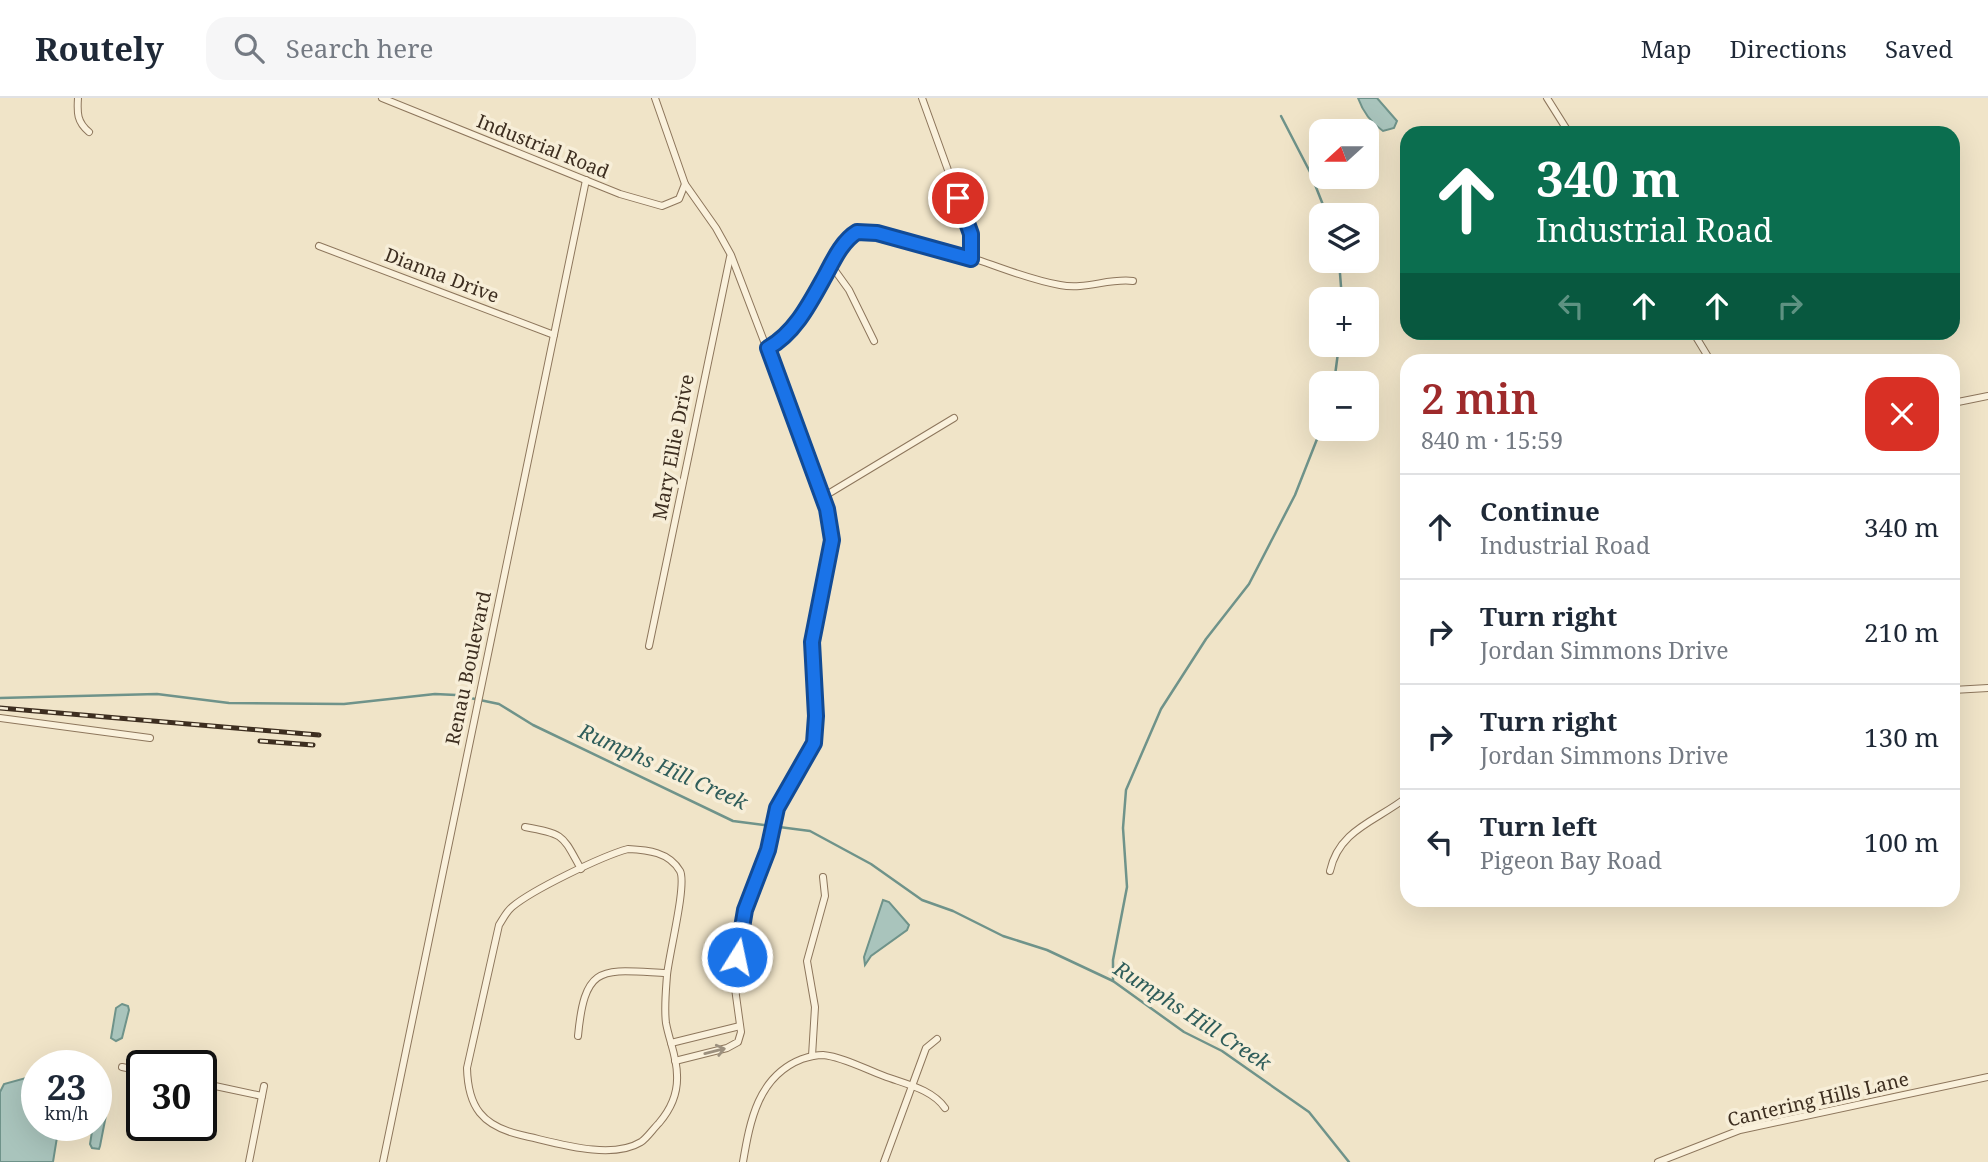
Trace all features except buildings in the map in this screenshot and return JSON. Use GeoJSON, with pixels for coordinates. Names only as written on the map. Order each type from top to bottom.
{"type":"FeatureCollection","features":[{"type":"Feature","properties":{"kind":"street"},"geometry":{"type":"LineString","coordinates":[[78,98],[77,116],[81,125],[89,132]]}},
{"type":"Feature","properties":{"kind":"street","name":"Industrial Road"},"geometry":{"type":"LineString","coordinates":[[382,98],[639,201],[662,206],[679,199],[685,184]]}},
{"type":"Feature","properties":{"kind":"street"},"geometry":{"type":"LineString","coordinates":[[655,98],[685,184],[731,255],[823,498],[832,540],[812,642],[816,716],[814,743],[777,808],[768,850],[745,910],[734,981],[741,1032],[735,1045],[675,1061]]}},
{"type":"Feature","properties":{"kind":"street"},"geometry":{"type":"LineString","coordinates":[[922,98],[971,234],[971,259]]}},
{"type":"Feature","properties":{"kind":"street"},"geometry":{"type":"LineString","coordinates":[[1547,98],[1565,126]]}},
{"type":"Feature","properties":{"kind":"street","name":"Renau Boulevard"},"geometry":{"type":"LineString","coordinates":[[383,1162],[586,180]]}},
{"type":"Feature","properties":{"kind":"street"},"geometry":{"type":"LineString","coordinates":[[768,348],[783,339],[793,328],[848,239],[863,231],[1064,286],[1095,285],[1119,279],[1133,281]]}},
{"type":"Feature","properties":{"kind":"street","name":"Dianna Drive"},"geometry":{"type":"LineString","coordinates":[[319,246],[554,335]]}},
{"type":"Feature","properties":{"kind":"street","name":"Mary Ellie Drive"},"geometry":{"type":"LineString","coordinates":[[649,646],[731,255]]}},
{"type":"Feature","properties":{"kind":"street"},"geometry":{"type":"LineString","coordinates":[[831,265],[849,290],[874,341]]}},
{"type":"Feature","properties":{"kind":"street"},"geometry":{"type":"LineString","coordinates":[[1960,402],[1988,396]]}},
{"type":"Feature","properties":{"kind":"street"},"geometry":{"type":"LineString","coordinates":[[823,498],[954,418]]}},
{"type":"Feature","properties":{"kind":"street"},"geometry":{"type":"LineString","coordinates":[[1960,690],[1988,688]]}},
{"type":"Feature","properties":{"kind":"street"},"geometry":{"type":"LineString","coordinates":[[0,718],[150,738]]}},
{"type":"Feature","properties":{"kind":"street"},"geometry":{"type":"LineString","coordinates":[[1330,871],[1336,852],[1348,835],[1400,802]]}},
{"type":"Feature","properties":{"kind":"street"},"geometry":{"type":"LineString","coordinates":[[526,827],[557,833],[564,838],[580,869]]}},
{"type":"Feature","properties":{"kind":"street"},"geometry":{"type":"LineString","coordinates":[[628,849],[648,850],[665,855],[680,871],[684,888],[673,931],[667,973],[666,1021],[677,1074],[676,1096],[666,1115],[641,1142],[614,1152],[517,1134],[490,1123],[475,1109],[468,1088],[467,1068],[499,925],[510,909],[523,899],[612,853],[628,849]]}},
{"type":"Feature","properties":{"kind":"street"},"geometry":{"type":"LineString","coordinates":[[812,1056],[815,1007],[807,961],[825,896],[822,877]]}},
{"type":"Feature","properties":{"kind":"street"},"geometry":{"type":"LineString","coordinates":[[578,1036],[582,1001],[587,988],[598,977],[612,971],[667,973]]}},
{"type":"Feature","properties":{"kind":"street"},"geometry":{"type":"LineString","coordinates":[[671,1043],[740,1026]]}},
{"type":"Feature","properties":{"kind":"street"},"geometry":{"type":"LineString","coordinates":[[884,1162],[926,1048],[937,1039]]}},
{"type":"Feature","properties":{"kind":"street"},"geometry":{"type":"LineString","coordinates":[[743,1162],[752,1114],[769,1083],[781,1070],[812,1056],[834,1057],[911,1086],[937,1097],[945,1108]]}},
{"type":"Feature","properties":{"kind":"street"},"geometry":{"type":"LineString","coordinates":[[122,1067],[126,1068]]}},
{"type":"Feature","properties":{"kind":"street","name":"Cantering Hills Lane"},"geometry":{"type":"LineString","coordinates":[[1658,1162],[1740,1130],[1988,1077]]}},
{"type":"Feature","properties":{"kind":"street"},"geometry":{"type":"LineString","coordinates":[[217,1086],[262,1096]]}},
{"type":"Feature","properties":{"kind":"street"},"geometry":{"type":"LineString","coordinates":[[249,1162],[264,1086]]}},
{"type":"Feature","properties":{"kind":"water"},"geometry":{"type":"Polygon","coordinates":[[[1358,98],[1377,98],[1397,121],[1394,128],[1383,131],[1379,128],[1379,119],[1370,119],[1358,98]]]}},
{"type":"Feature","properties":{"kind":"water"},"geometry":{"type":"Polygon","coordinates":[[[883,900],[889,902],[909,925],[907,930],[871,956],[865,965],[864,957],[883,900]]]}},
{"type":"Feature","properties":{"kind":"water"},"geometry":{"type":"Polygon","coordinates":[[[122,1004],[128,1006],[129,1010],[122,1038],[116,1041],[111,1038],[116,1008],[122,1004]]]}},
{"type":"Feature","properties":{"kind":"water"},"geometry":{"type":"Polygon","coordinates":[[[21,1079],[21,1141],[56,1141],[53,1162],[0,1162],[0,1092],[4,1084],[21,1079]]]}},
{"type":"Feature","properties":{"kind":"water"},"geometry":{"type":"Polygon","coordinates":[[[90,1141],[101,1141],[99,1149],[92,1148],[90,1141]]]}},
{"type":"Feature","properties":{"kind":"waterway"},"geometry":{"type":"LineString","coordinates":[[1281,116],[1310,172],[1322,203]]}},
{"type":"Feature","properties":{"kind":"waterway"},"geometry":{"type":"LineString","coordinates":[[1340,273],[1341,287]]}},
{"type":"Feature","properties":{"kind":"waterway"},"geometry":{"type":"LineString","coordinates":[[1336,371],[1337,357]]}},
{"type":"Feature","properties":{"kind":"waterway"},"geometry":{"type":"LineString","coordinates":[[1113,981],[1113,960],[1127,887],[1123,828],[1126,790],[1161,709],[1206,639],[1249,584],[1295,495],[1316,441]]}},
{"type":"Feature","properties":{"kind":"waterway","name":"Rumphs Hill Creek"},"geometry":{"type":"LineString","coordinates":[[0,698],[157,694],[229,703],[344,704],[435,694],[456,695],[499,704],[533,725],[733,821],[810,831],[871,864],[922,900],[953,911],[1003,936],[1047,950],[1113,981],[1184,1032],[1222,1051],[1309,1112],[1349,1162]]}},
{"type":"Feature","properties":{"kind":"railway"},"geometry":{"type":"LineString","coordinates":[[0,708],[319,735]]}},
{"type":"Feature","properties":{"kind":"railway"},"geometry":{"type":"LineString","coordinates":[[260,741],[313,745]]}},
{"type":"Feature","properties":{"kind":"route"},"geometry":{"type":"LineString","coordinates":[[737,957],[745,910],[768,850],[777,808],[814,743],[816,716],[812,642],[832,540],[827,509],[768,348],[783,339],[793,328],[839,252],[857,232],[877,233],[971,259],[971,234],[958,198]]}}]}
